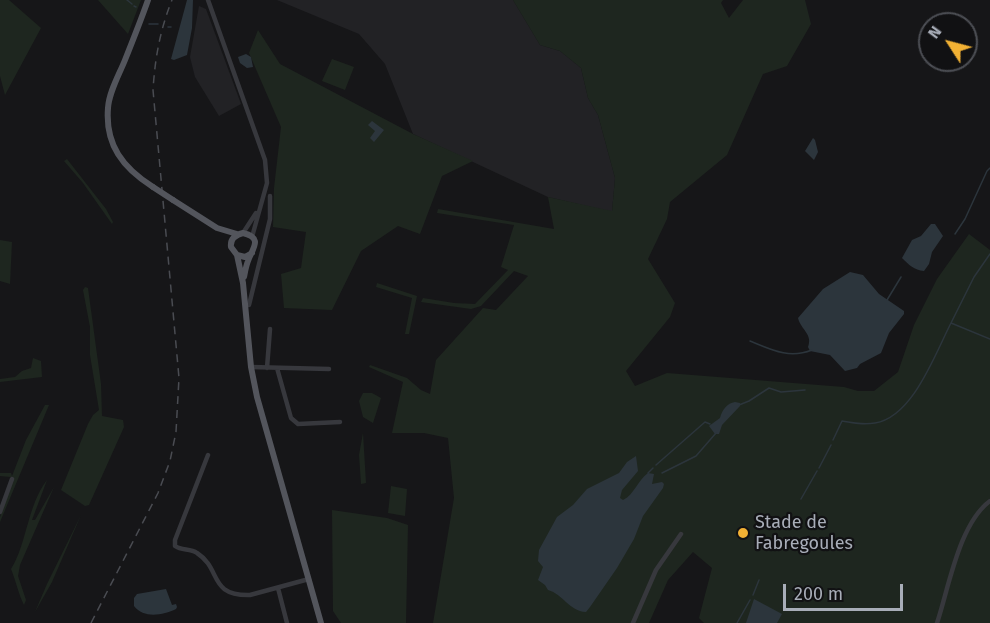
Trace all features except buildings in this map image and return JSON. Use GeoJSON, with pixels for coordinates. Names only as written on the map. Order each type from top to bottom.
{"type":"FeatureCollection","features":[{"type":"Feature","properties":{"kind":"main road"},"geometry":{"type":"LineString","coordinates":[[148,0],[115,83],[108,108],[109,134],[114,148],[126,166],[153,187],[216,228],[231,244],[232,251],[237,255],[245,257],[253,250]]}},
{"type":"Feature","properties":{"kind":"main road"},"geometry":{"type":"LineString","coordinates":[[216,228],[252,237],[253,250],[248,260],[243,283]]}},
{"type":"Feature","properties":{"kind":"main road"},"geometry":{"type":"LineString","coordinates":[[231,244],[240,234]]}},
{"type":"Feature","properties":{"kind":"main road"},"geometry":{"type":"LineString","coordinates":[[237,255],[243,283],[251,367],[319,623]]}},
{"type":"Feature","properties":{"kind":"street"},"geometry":{"type":"LineString","coordinates":[[208,0],[262,148],[267,177],[252,237]]}},
{"type":"Feature","properties":{"kind":"street"},"geometry":{"type":"LineString","coordinates":[[249,304],[270,219],[270,196]]}},
{"type":"Feature","properties":{"kind":"street"},"geometry":{"type":"LineString","coordinates":[[240,234],[251,223],[261,203]]}},
{"type":"Feature","properties":{"kind":"street"},"geometry":{"type":"LineString","coordinates":[[253,250],[264,249]]}},
{"type":"Feature","properties":{"kind":"street"},"geometry":{"type":"LineString","coordinates":[[267,368],[270,328]]}},
{"type":"Feature","properties":{"kind":"street"},"geometry":{"type":"LineString","coordinates":[[251,367],[329,369]]}},
{"type":"Feature","properties":{"kind":"street"},"geometry":{"type":"LineString","coordinates":[[277,368],[294,422],[298,424],[340,422]]}},
{"type":"Feature","properties":{"kind":"street"},"geometry":{"type":"LineString","coordinates":[[208,455],[175,540],[175,546],[198,553],[206,561],[221,588],[240,596],[307,580]]}},
{"type":"Feature","properties":{"kind":"street"},"geometry":{"type":"LineString","coordinates":[[0,512],[12,478]]}},
{"type":"Feature","properties":{"kind":"street"},"geometry":{"type":"LineString","coordinates":[[937,623],[955,563],[973,520],[981,508],[990,501]]}},
{"type":"Feature","properties":{"kind":"street"},"geometry":{"type":"LineString","coordinates":[[633,623],[656,570],[681,534]]}},
{"type":"Feature","properties":{"kind":"street"},"geometry":{"type":"LineString","coordinates":[[278,588],[287,623]]}},
{"type":"Feature","properties":{"kind":"shaded area"},"geometry":{"type":"Polygon","coordinates":[[[0,0],[9,0],[41,28],[5,95],[0,76],[0,0]]]}},
{"type":"Feature","properties":{"kind":"shaded area"},"geometry":{"type":"Polygon","coordinates":[[[98,0],[141,0],[128,34],[98,0]]]}},
{"type":"Feature","properties":{"kind":"shaded area"},"geometry":{"type":"Polygon","coordinates":[[[187,0],[193,0],[192,28],[187,55],[174,60],[171,59],[187,0]]]}},
{"type":"Feature","properties":{"kind":"shaded area"},"geometry":{"type":"Polygon","coordinates":[[[277,0],[513,0],[540,45],[560,51],[581,68],[588,98],[598,115],[615,178],[612,212],[548,197],[413,134],[385,64],[359,34],[277,0]]]}},
{"type":"Feature","properties":{"kind":"shaded area"},"geometry":{"type":"Polygon","coordinates":[[[513,0],[723,0],[721,3],[729,18],[743,0],[805,0],[811,24],[787,66],[763,74],[727,155],[670,202],[667,219],[648,259],[675,303],[670,317],[626,371],[635,386],[667,373],[874,391],[898,372],[914,325],[937,279],[969,234],[990,250],[990,623],[704,623],[699,618],[712,568],[693,552],[668,580],[649,623],[433,623],[454,498],[448,438],[424,433],[392,433],[403,382],[369,367],[370,365],[407,378],[421,390],[430,394],[436,360],[483,308],[496,310],[528,276],[514,271],[481,306],[471,309],[421,302],[423,298],[475,304],[508,270],[501,267],[514,225],[437,213],[438,209],[554,229],[548,197],[612,211],[615,178],[598,115],[588,98],[581,68],[560,51],[540,45],[513,0]]]}},
{"type":"Feature","properties":{"kind":"shaded area"},"geometry":{"type":"Polygon","coordinates":[[[199,6],[206,9],[241,104],[219,116],[195,77],[190,57],[199,6]]]}},
{"type":"Feature","properties":{"kind":"shaded area"},"geometry":{"type":"Polygon","coordinates":[[[258,30],[280,64],[413,134],[473,161],[442,176],[420,234],[398,226],[361,251],[332,310],[284,308],[281,274],[301,268],[306,232],[273,227],[274,188],[281,127],[249,53],[258,30]]]}},
{"type":"Feature","properties":{"kind":"shaded area"},"geometry":{"type":"Polygon","coordinates":[[[246,54],[251,57],[253,67],[247,68],[240,63],[238,57],[246,54]]]}},
{"type":"Feature","properties":{"kind":"shaded area"},"geometry":{"type":"Polygon","coordinates":[[[332,59],[354,67],[345,90],[322,81],[332,59]]]}},
{"type":"Feature","properties":{"kind":"shaded area"},"geometry":{"type":"Polygon","coordinates":[[[372,121],[384,130],[374,142],[370,138],[375,131],[368,125],[372,121]]]}},
{"type":"Feature","properties":{"kind":"shaded area"},"geometry":{"type":"Polygon","coordinates":[[[813,138],[818,152],[814,160],[805,151],[813,138]]]}},
{"type":"Feature","properties":{"kind":"shaded area"},"geometry":{"type":"Polygon","coordinates":[[[67,159],[106,209],[112,224],[64,161],[67,159]]]}},
{"type":"Feature","properties":{"kind":"shaded area"},"geometry":{"type":"Polygon","coordinates":[[[931,224],[935,224],[943,236],[932,252],[929,264],[924,271],[912,267],[902,258],[912,240],[921,236],[931,224]]]}},
{"type":"Feature","properties":{"kind":"shaded area"},"geometry":{"type":"Polygon","coordinates":[[[0,240],[12,242],[10,284],[0,281],[0,240]]]}},
{"type":"Feature","properties":{"kind":"shaded area"},"geometry":{"type":"Polygon","coordinates":[[[850,272],[863,275],[879,294],[904,311],[904,314],[889,333],[881,353],[860,364],[857,368],[845,371],[830,355],[810,351],[808,335],[798,318],[823,289],[850,272]]]}},
{"type":"Feature","properties":{"kind":"shaded area"},"geometry":{"type":"Polygon","coordinates":[[[377,283],[417,296],[409,334],[405,334],[412,298],[376,287],[377,283]]]}},
{"type":"Feature","properties":{"kind":"shaded area"},"geometry":{"type":"Polygon","coordinates":[[[85,287],[88,288],[101,384],[102,416],[123,420],[124,427],[89,505],[85,506],[61,490],[88,424],[99,410],[90,355],[90,327],[83,290],[85,287]]]}},
{"type":"Feature","properties":{"kind":"shaded area"},"geometry":{"type":"Polygon","coordinates":[[[33,358],[41,361],[42,377],[0,382],[0,379],[15,377],[31,368],[33,358]]]}},
{"type":"Feature","properties":{"kind":"shaded area"},"geometry":{"type":"Polygon","coordinates":[[[363,393],[372,393],[381,398],[373,423],[363,417],[359,401],[363,393]]]}},
{"type":"Feature","properties":{"kind":"shaded area"},"geometry":{"type":"Polygon","coordinates":[[[740,403],[740,406],[722,425],[719,434],[715,434],[709,426],[720,418],[727,405],[740,403]]]}},
{"type":"Feature","properties":{"kind":"shaded area"},"geometry":{"type":"Polygon","coordinates":[[[45,405],[49,405],[0,522],[13,480],[11,477],[0,476],[0,473],[11,473],[12,476],[26,440],[45,405]]]}},
{"type":"Feature","properties":{"kind":"shaded area"},"geometry":{"type":"Polygon","coordinates":[[[363,433],[366,483],[361,484],[359,455],[363,433]]]}},
{"type":"Feature","properties":{"kind":"shaded area"},"geometry":{"type":"Polygon","coordinates":[[[636,456],[638,471],[622,490],[620,498],[623,500],[627,498],[648,473],[654,474],[652,484],[662,482],[663,488],[643,516],[634,539],[617,568],[586,612],[580,611],[548,590],[538,580],[543,567],[538,561],[539,550],[557,517],[573,505],[587,489],[619,473],[627,462],[636,456]]]}},
{"type":"Feature","properties":{"kind":"shaded area"},"geometry":{"type":"Polygon","coordinates":[[[47,480],[32,520],[35,520],[54,487],[20,565],[18,576],[26,600],[24,605],[11,569],[21,548],[35,501],[47,480]]]}},
{"type":"Feature","properties":{"kind":"shaded area"},"geometry":{"type":"Polygon","coordinates":[[[391,486],[407,489],[405,516],[388,513],[391,486]]]}},
{"type":"Feature","properties":{"kind":"shaded area"},"geometry":{"type":"Polygon","coordinates":[[[332,510],[387,518],[408,525],[406,623],[341,623],[333,611],[332,510]]]}},
{"type":"Feature","properties":{"kind":"shaded area"},"geometry":{"type":"Polygon","coordinates":[[[81,515],[52,582],[35,612],[47,584],[81,515]]]}},
{"type":"Feature","properties":{"kind":"shaded area"},"geometry":{"type":"Polygon","coordinates":[[[166,589],[172,605],[176,604],[176,609],[160,614],[148,614],[134,606],[134,598],[137,594],[166,589]]]}},
{"type":"Feature","properties":{"kind":"shaded area"},"geometry":{"type":"Polygon","coordinates":[[[754,599],[782,614],[777,623],[746,623],[754,599]]]}},
{"type":"Feature","properties":{"kind":"waterway"},"geometry":{"type":"LineString","coordinates":[[127,0],[132,4]]}},
{"type":"Feature","properties":{"kind":"waterway"},"geometry":{"type":"LineString","coordinates":[[149,24],[158,24]]}},
{"type":"Feature","properties":{"kind":"waterway"},"geometry":{"type":"LineString","coordinates":[[955,234],[965,219],[990,168]]}},
{"type":"Feature","properties":{"kind":"waterway"},"geometry":{"type":"LineString","coordinates":[[951,323],[974,277],[990,254]]}},
{"type":"Feature","properties":{"kind":"waterway"},"geometry":{"type":"LineString","coordinates":[[887,300],[901,277]]}},
{"type":"Feature","properties":{"kind":"waterway"},"geometry":{"type":"LineString","coordinates":[[833,440],[842,421],[875,423],[889,418],[901,409],[912,397],[930,367],[951,323],[990,339]]}},
{"type":"Feature","properties":{"kind":"waterway"},"geometry":{"type":"LineString","coordinates":[[750,341],[788,353],[796,354],[812,350]]}},
{"type":"Feature","properties":{"kind":"waterway"},"geometry":{"type":"LineString","coordinates":[[739,405],[769,388],[781,392],[805,390]]}},
{"type":"Feature","properties":{"kind":"waterway"},"geometry":{"type":"LineString","coordinates":[[656,465],[705,422],[710,424]]}},
{"type":"Feature","properties":{"kind":"waterway"},"geometry":{"type":"LineString","coordinates":[[662,473],[696,456],[716,433]]}},
{"type":"Feature","properties":{"kind":"waterway"},"geometry":{"type":"LineString","coordinates":[[819,468],[831,445]]}},
{"type":"Feature","properties":{"kind":"waterway"},"geometry":{"type":"LineString","coordinates":[[648,473],[653,468]]}},
{"type":"Feature","properties":{"kind":"waterway"},"geometry":{"type":"LineString","coordinates":[[801,499],[817,471]]}},
{"type":"Feature","properties":{"kind":"waterway"},"geometry":{"type":"LineString","coordinates":[[753,595],[759,580]]}},
{"type":"Feature","properties":{"kind":"waterway"},"geometry":{"type":"LineString","coordinates":[[737,623],[750,600]]}},
{"type":"Feature","properties":{"kind":"railway"},"geometry":{"type":"LineString","coordinates":[[91,623],[158,493],[170,461],[176,432],[179,378],[153,90],[159,44],[172,0]]}},
{"type":"Feature","properties":{"kind":"place","name":"Stade de Fabregoules"},"geometry":{"type":"Point","coordinates":[743,533]}}]}
